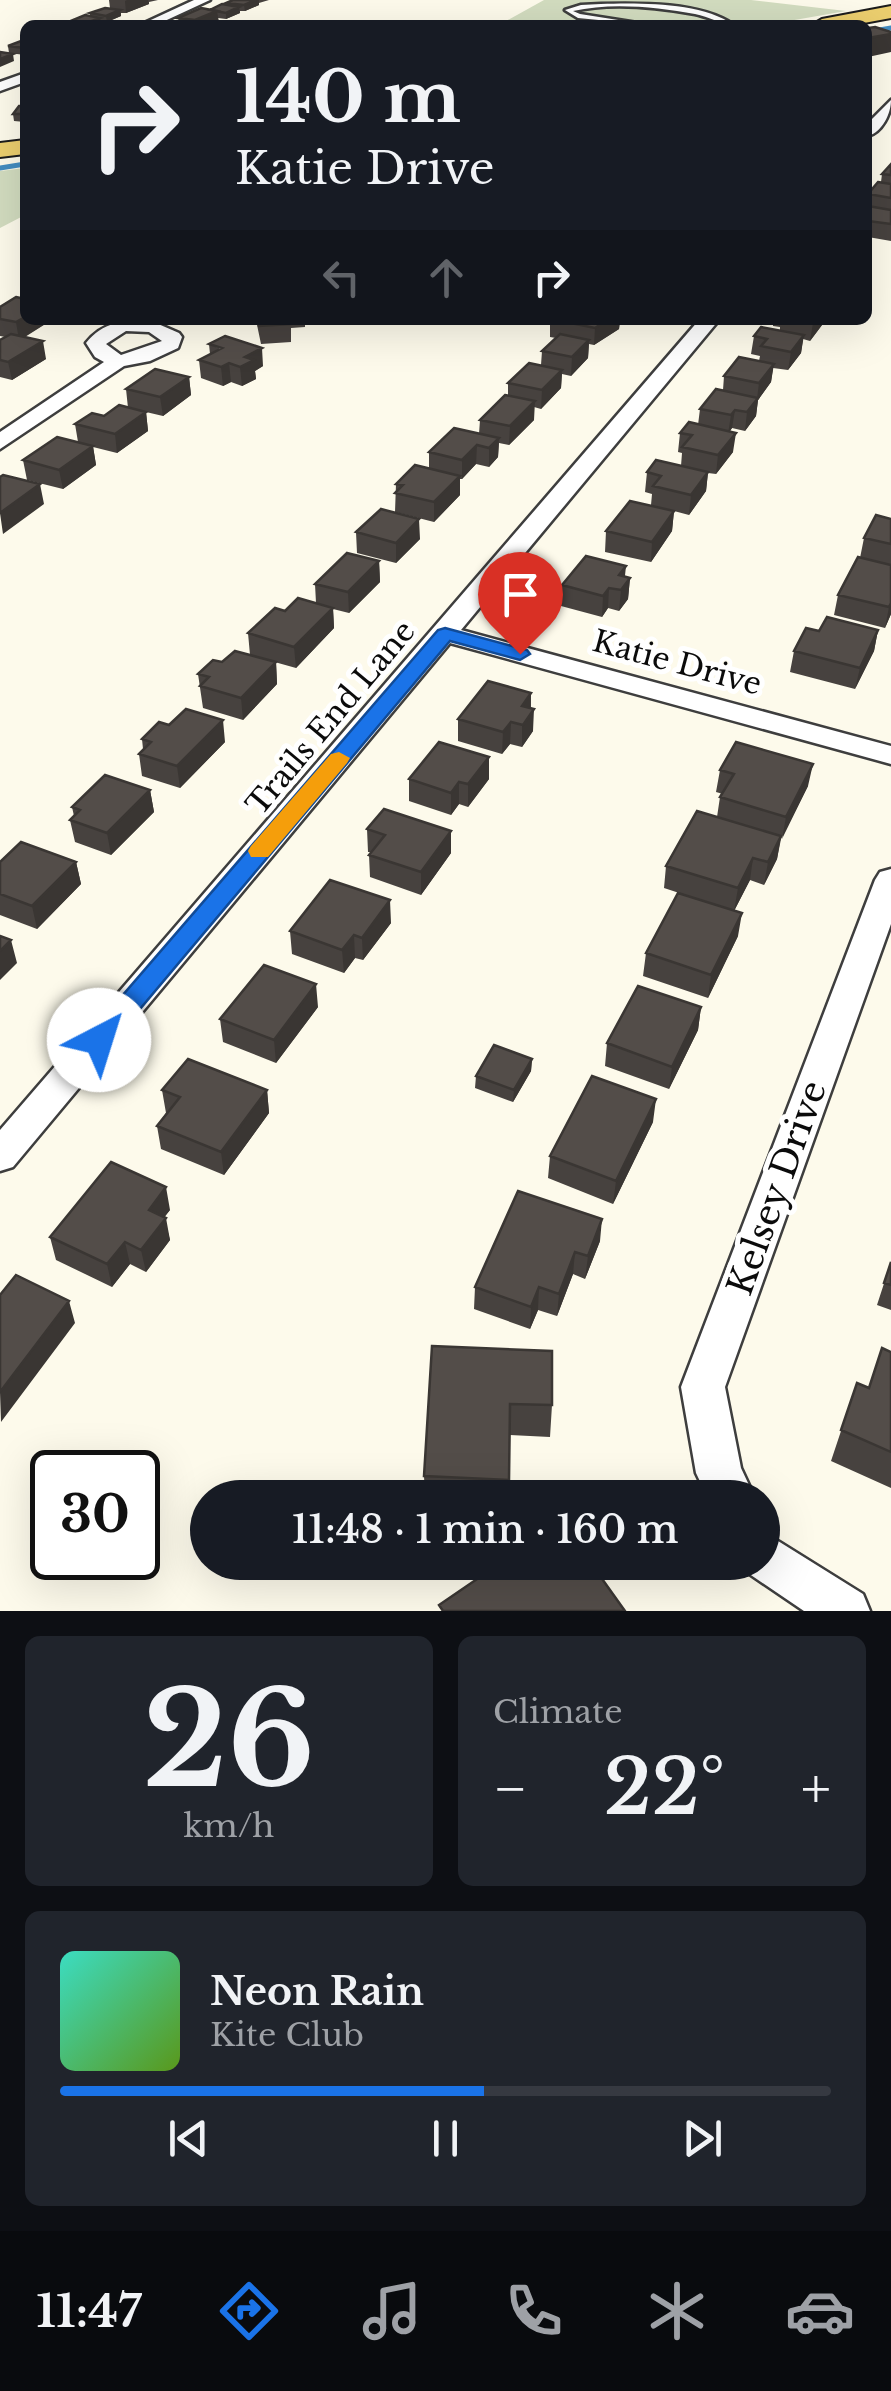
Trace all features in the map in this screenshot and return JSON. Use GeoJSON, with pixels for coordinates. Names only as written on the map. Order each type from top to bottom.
{"type":"FeatureCollection","features":[{"type":"Feature","properties":{"kind":"main road"},"geometry":{"type":"LineString","coordinates":[[850,20],[890,13]]}},
{"type":"Feature","properties":{"kind":"street"},"geometry":{"type":"LineString","coordinates":[[158,20],[204,0]]}},
{"type":"Feature","properties":{"kind":"street"},"geometry":{"type":"LineString","coordinates":[[872,127],[891,104]]}},
{"type":"Feature","properties":{"kind":"street","name":"Trails End Lane"},"geometry":{"type":"LineString","coordinates":[[0,1156],[705,325]]}},
{"type":"Feature","properties":{"kind":"street"},"geometry":{"type":"LineString","coordinates":[[0,442],[118,361]]}},
{"type":"Feature","properties":{"kind":"street","name":"Katie Drive"},"geometry":{"type":"LineString","coordinates":[[445,634],[891,755]]}},
{"type":"Feature","properties":{"kind":"street","name":"Kelsey Drive"},"geometry":{"type":"LineString","coordinates":[[722,1480],[703,1386],[891,880]]}},
{"type":"Feature","properties":{"kind":"street"},"geometry":{"type":"LineString","coordinates":[[780,1566],[846,1611]]}},
{"type":"Feature","properties":{"kind":"lane"},"geometry":{"type":"LineString","coordinates":[[609,20],[578,16],[568,10],[580,4],[610,2],[714,15],[722,20]]}},
{"type":"Feature","properties":{"kind":"green space"},"geometry":{"type":"Polygon","coordinates":[[[544,0],[751,0],[846,11],[795,20],[508,20],[544,0]]]}},
{"type":"Feature","properties":{"kind":"green space"},"geometry":{"type":"Polygon","coordinates":[[[20,169],[20,218],[0,228],[0,171],[20,169]]]}},
{"type":"Feature","properties":{"kind":"building"},"geometry":{"type":"Polygon","coordinates":[[[256,0],[244,5],[226,3],[256,0]]]}},
{"type":"Feature","properties":{"kind":"building"},"geometry":{"type":"Polygon","coordinates":[[[222,4],[239,7],[226,13],[210,10],[222,4]]]}},
{"type":"Feature","properties":{"kind":"building"},"geometry":{"type":"Polygon","coordinates":[[[105,8],[120,10],[106,16],[90,13],[105,8]]]}},
{"type":"Feature","properties":{"kind":"building"},"geometry":{"type":"Polygon","coordinates":[[[201,8],[217,11],[195,20],[178,18],[201,8]]]}},
{"type":"Feature","properties":{"kind":"building"},"geometry":{"type":"Polygon","coordinates":[[[85,15],[100,18],[95,20],[73,20],[85,15]]]}},
{"type":"Feature","properties":{"kind":"building"},"geometry":{"type":"Polygon","coordinates":[[[872,27],[891,32],[891,34],[872,37],[872,27]]]}},
{"type":"Feature","properties":{"kind":"building"},"geometry":{"type":"Polygon","coordinates":[[[878,182],[891,184],[891,198],[872,195],[878,182]]]}},
{"type":"Feature","properties":{"kind":"building"},"geometry":{"type":"Polygon","coordinates":[[[872,207],[891,210],[891,224],[872,222],[872,207]]]}},
{"type":"Feature","properties":{"kind":"building"},"geometry":{"type":"Polygon","coordinates":[[[20,298],[20,320],[0,319],[0,307],[20,298]]]}},
{"type":"Feature","properties":{"kind":"building"},"geometry":{"type":"Polygon","coordinates":[[[761,327],[804,335],[791,352],[761,346],[767,339],[754,336],[761,327]]]}},
{"type":"Feature","properties":{"kind":"building"},"geometry":{"type":"Polygon","coordinates":[[[11,334],[43,341],[8,362],[0,360],[0,340],[11,334]]]}},
{"type":"Feature","properties":{"kind":"building"},"geometry":{"type":"Polygon","coordinates":[[[560,334],[589,340],[572,357],[542,351],[560,334]]]}},
{"type":"Feature","properties":{"kind":"building"},"geometry":{"type":"Polygon","coordinates":[[[225,336],[262,348],[245,357],[254,360],[240,367],[229,363],[221,367],[199,360],[222,348],[209,344],[225,336]]]}},
{"type":"Feature","properties":{"kind":"building"},"geometry":{"type":"Polygon","coordinates":[[[739,357],[774,364],[759,383],[724,376],[739,357]]]}},
{"type":"Feature","properties":{"kind":"building"},"geometry":{"type":"Polygon","coordinates":[[[529,363],[562,370],[542,390],[508,383],[529,363]]]}},
{"type":"Feature","properties":{"kind":"building"},"geometry":{"type":"Polygon","coordinates":[[[155,369],[189,377],[160,397],[126,389],[155,369]]]}},
{"type":"Feature","properties":{"kind":"building"},"geometry":{"type":"Polygon","coordinates":[[[716,389],[758,398],[747,412],[735,410],[731,415],[700,409],[716,389]]]}},
{"type":"Feature","properties":{"kind":"building"},"geometry":{"type":"Polygon","coordinates":[[[505,395],[535,401],[510,426],[480,420],[505,395]]]}},
{"type":"Feature","properties":{"kind":"building"},"geometry":{"type":"Polygon","coordinates":[[[119,405],[146,412],[115,434],[75,424],[92,413],[104,416],[119,405]]]}},
{"type":"Feature","properties":{"kind":"building"},"geometry":{"type":"Polygon","coordinates":[[[689,422],[736,433],[718,455],[682,447],[692,435],[680,433],[689,422]]]}},
{"type":"Feature","properties":{"kind":"building"},"geometry":{"type":"Polygon","coordinates":[[[454,428],[499,438],[489,448],[477,445],[462,460],[429,452],[454,428]]]}},
{"type":"Feature","properties":{"kind":"building"},"geometry":{"type":"Polygon","coordinates":[[[57,437],[93,446],[59,470],[23,460],[57,437]]]}},
{"type":"Feature","properties":{"kind":"building"},"geometry":{"type":"Polygon","coordinates":[[[656,460],[708,472],[691,495],[653,486],[661,476],[647,472],[656,460]]]}},
{"type":"Feature","properties":{"kind":"building"},"geometry":{"type":"Polygon","coordinates":[[[415,465],[460,476],[434,502],[395,493],[403,485],[396,484],[415,465]]]}},
{"type":"Feature","properties":{"kind":"building"},"geometry":{"type":"Polygon","coordinates":[[[0,477],[40,484],[0,513],[0,477]]]}},
{"type":"Feature","properties":{"kind":"building"},"geometry":{"type":"Polygon","coordinates":[[[630,501],[674,511],[652,542],[606,531],[630,501]]]}},
{"type":"Feature","properties":{"kind":"building"},"geometry":{"type":"Polygon","coordinates":[[[381,509],[419,519],[396,543],[356,532],[381,509]]]}},
{"type":"Feature","properties":{"kind":"building"},"geometry":{"type":"Polygon","coordinates":[[[876,515],[891,519],[891,544],[864,538],[876,515]]]}},
{"type":"Feature","properties":{"kind":"building"},"geometry":{"type":"Polygon","coordinates":[[[347,553],[379,561],[348,592],[315,584],[347,553]]]}},
{"type":"Feature","properties":{"kind":"building"},"geometry":{"type":"Polygon","coordinates":[[[586,556],[626,566],[619,575],[630,578],[621,590],[609,588],[603,596],[562,585],[586,556]]]}},
{"type":"Feature","properties":{"kind":"building"},"geometry":{"type":"Polygon","coordinates":[[[858,557],[891,565],[889,607],[838,595],[858,557]]]}},
{"type":"Feature","properties":{"kind":"building"},"geometry":{"type":"Polygon","coordinates":[[[298,598],[333,608],[294,647],[248,633],[275,608],[285,611],[298,598]]]}},
{"type":"Feature","properties":{"kind":"building"},"geometry":{"type":"Polygon","coordinates":[[[827,617],[878,630],[860,668],[794,651],[806,628],[819,631],[827,617]]]}},
{"type":"Feature","properties":{"kind":"building"},"geometry":{"type":"Polygon","coordinates":[[[235,651],[276,662],[241,698],[200,686],[209,677],[198,674],[213,660],[222,662],[235,651]]]}},
{"type":"Feature","properties":{"kind":"building"},"geometry":{"type":"Polygon","coordinates":[[[488,681],[531,693],[522,706],[534,709],[523,725],[511,722],[503,732],[458,719],[488,681]]]}},
{"type":"Feature","properties":{"kind":"building"},"geometry":{"type":"Polygon","coordinates":[[[186,709],[223,720],[177,766],[139,754],[151,742],[142,739],[159,722],[169,725],[186,709]]]}},
{"type":"Feature","properties":{"kind":"building"},"geometry":{"type":"Polygon","coordinates":[[[439,742],[489,757],[468,784],[459,782],[451,793],[409,779],[439,742]]]}},
{"type":"Feature","properties":{"kind":"building"},"geometry":{"type":"Polygon","coordinates":[[[736,742],[813,764],[786,817],[720,797],[734,774],[720,770],[736,742]]]}},
{"type":"Feature","properties":{"kind":"building"},"geometry":{"type":"Polygon","coordinates":[[[105,775],[150,790],[107,833],[70,820],[80,810],[72,807],[105,775]]]}},
{"type":"Feature","properties":{"kind":"building"},"geometry":{"type":"Polygon","coordinates":[[[384,809],[451,831],[421,872],[369,855],[385,835],[367,829],[384,809]]]}},
{"type":"Feature","properties":{"kind":"building"},"geometry":{"type":"Polygon","coordinates":[[[697,811],[781,836],[768,862],[753,858],[738,888],[666,866],[697,811]]]}},
{"type":"Feature","properties":{"kind":"building"},"geometry":{"type":"Polygon","coordinates":[[[21,842],[76,862],[32,906],[0,894],[0,862],[21,842]]]}},
{"type":"Feature","properties":{"kind":"building"},"geometry":{"type":"Polygon","coordinates":[[[330,880],[390,900],[362,938],[354,935],[342,950],[290,931],[330,880]]]}},
{"type":"Feature","properties":{"kind":"building"},"geometry":{"type":"Polygon","coordinates":[[[678,893],[742,913],[711,975],[646,953],[678,893]]]}},
{"type":"Feature","properties":{"kind":"building"},"geometry":{"type":"Polygon","coordinates":[[[0,936],[11,940],[0,951],[0,936]]]}},
{"type":"Feature","properties":{"kind":"building"},"geometry":{"type":"Polygon","coordinates":[[[264,965],[316,984],[274,1040],[220,1019],[264,965]]]}},
{"type":"Feature","properties":{"kind":"building"},"geometry":{"type":"Polygon","coordinates":[[[638,986],[701,1007],[672,1067],[607,1043],[638,986]]]}},
{"type":"Feature","properties":{"kind":"building"},"geometry":{"type":"Polygon","coordinates":[[[494,1045],[532,1059],[514,1090],[476,1076],[494,1045]]]}},
{"type":"Feature","properties":{"kind":"building"},"geometry":{"type":"Polygon","coordinates":[[[188,1059],[267,1090],[221,1152],[157,1126],[180,1097],[162,1090],[188,1059]]]}},
{"type":"Feature","properties":{"kind":"building"},"geometry":{"type":"Polygon","coordinates":[[[592,1076],[656,1099],[616,1181],[550,1156],[592,1076]]]}},
{"type":"Feature","properties":{"kind":"building"},"geometry":{"type":"Polygon","coordinates":[[[111,1162],[166,1187],[149,1210],[166,1218],[141,1250],[125,1242],[107,1264],[50,1237],[111,1162]]]}},
{"type":"Feature","properties":{"kind":"building"},"geometry":{"type":"Polygon","coordinates":[[[518,1191],[602,1219],[588,1256],[575,1252],[559,1294],[539,1287],[531,1307],[475,1287],[518,1191]]]}},
{"type":"Feature","properties":{"kind":"building"},"geometry":{"type":"Polygon","coordinates":[[[891,1262],[891,1285],[884,1283],[891,1262]]]}},
{"type":"Feature","properties":{"kind":"building"},"geometry":{"type":"Polygon","coordinates":[[[16,1275],[69,1301],[0,1392],[0,1295],[16,1275]]]}},
{"type":"Feature","properties":{"kind":"building"},"geometry":{"type":"Polygon","coordinates":[[[432,1346],[552,1351],[552,1405],[510,1404],[509,1480],[424,1476],[432,1346]]]}},
{"type":"Feature","properties":{"kind":"building"},"geometry":{"type":"Polygon","coordinates":[[[882,1348],[891,1352],[891,1452],[841,1430],[857,1383],[869,1388],[882,1348]]]}},
{"type":"Feature","properties":{"kind":"building"},"geometry":{"type":"Polygon","coordinates":[[[476,1580],[603,1580],[625,1611],[443,1611],[439,1605],[476,1580]]]}},
{"type":"Feature","properties":{"kind":"waterway"},"geometry":{"type":"LineString","coordinates":[[872,31],[891,28]]}},
{"type":"Feature","properties":{"kind":"waterway"},"geometry":{"type":"LineString","coordinates":[[0,168],[20,165]]}},
{"type":"Feature","properties":{"kind":"slow traffic"},"geometry":{"type":"LineString","coordinates":[[260,851],[339,758]]}},
{"type":"Feature","properties":{"kind":"route"},"geometry":{"type":"LineString","coordinates":[[99,1040],[445,634],[520,654]]}}]}
